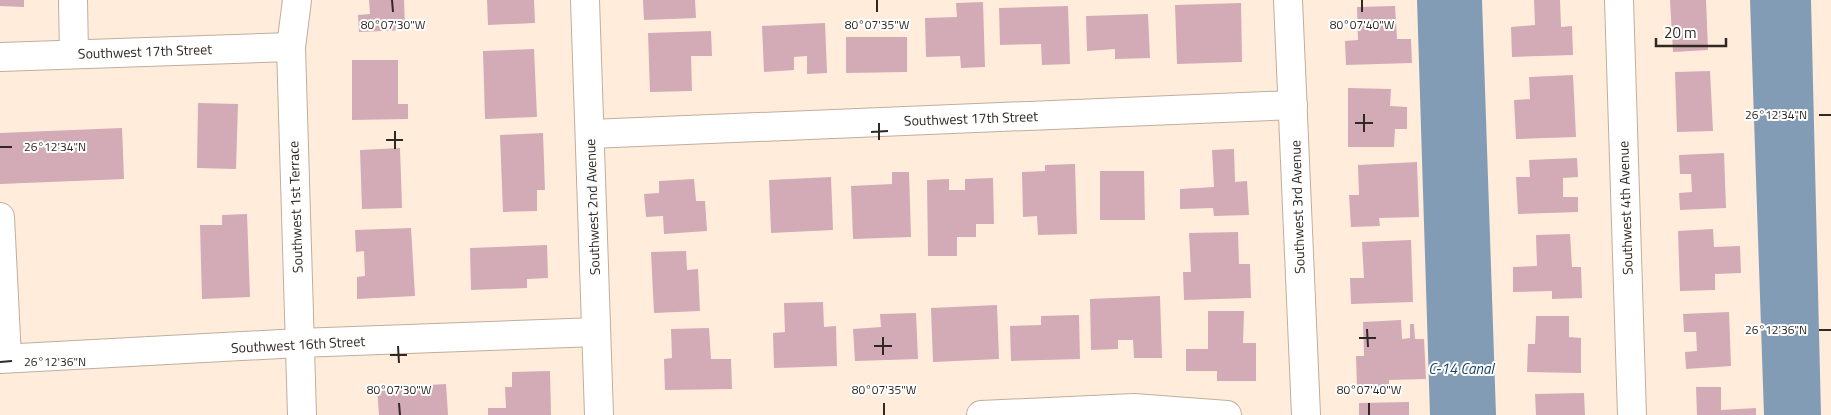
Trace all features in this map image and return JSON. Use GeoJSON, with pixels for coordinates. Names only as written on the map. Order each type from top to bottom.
{"type":"FeatureCollection","features":[{"type":"Feature","properties":{"kind":"street"},"geometry":{"type":"LineString","coordinates":[[73,0],[74,54]]}},
{"type":"Feature","properties":{"kind":"street","name":"Southwest 1st Terrace"},"geometry":{"type":"LineString","coordinates":[[297,0],[290,47],[302,415]]}},
{"type":"Feature","properties":{"kind":"street","name":"Southwest 2nd Avenue"},"geometry":{"type":"LineString","coordinates":[[585,0],[598,415]]}},
{"type":"Feature","properties":{"kind":"street","name":"Southwest 3rd Avenue"},"geometry":{"type":"LineString","coordinates":[[1288,0],[1306,415]]}},
{"type":"Feature","properties":{"kind":"street","name":"Southwest 4th Avenue"},"geometry":{"type":"LineString","coordinates":[[1619,0],[1632,415]]}},
{"type":"Feature","properties":{"kind":"street","name":"Southwest 17th Street"},"geometry":{"type":"LineString","coordinates":[[0,57],[290,47]]}},
{"type":"Feature","properties":{"kind":"street","name":"Southwest 17th Street"},"geometry":{"type":"LineString","coordinates":[[590,134],[1293,105]]}},
{"type":"Feature","properties":{"kind":"street"},"geometry":{"type":"LineString","coordinates":[[0,217],[4,359]]}},
{"type":"Feature","properties":{"kind":"street","name":"Southwest 16th Street"},"geometry":{"type":"LineString","coordinates":[[4,359],[299,343],[596,332]]}},
{"type":"Feature","properties":{"kind":"street"},"geometry":{"type":"LineString","coordinates":[[981,415],[1134,408],[1227,415]]}},
{"type":"Feature","properties":{"kind":"water","name":"C-14 Canal"},"geometry":{"type":"Polygon","coordinates":[[[1417,0],[1482,0],[1496,415],[1430,415],[1417,0]]]}},
{"type":"Feature","properties":{"kind":"water"},"geometry":{"type":"Polygon","coordinates":[[[1750,0],[1811,0],[1821,415],[1764,415],[1750,0]]]}},
{"type":"Feature","properties":{"kind":"building"},"geometry":{"type":"Polygon","coordinates":[[[0,0],[24,0],[24,7],[0,6],[0,0]]]}},
{"type":"Feature","properties":{"kind":"building"},"geometry":{"type":"Polygon","coordinates":[[[369,0],[404,0],[405,30],[359,32],[358,15],[370,14],[369,0]]]}},
{"type":"Feature","properties":{"kind":"building"},"geometry":{"type":"Polygon","coordinates":[[[487,0],[534,0],[535,23],[488,25],[487,0]]]}},
{"type":"Feature","properties":{"kind":"building"},"geometry":{"type":"Polygon","coordinates":[[[643,0],[695,0],[696,18],[644,20],[643,0]]]}},
{"type":"Feature","properties":{"kind":"building"},"geometry":{"type":"Polygon","coordinates":[[[1534,0],[1560,0],[1561,27],[1572,26],[1573,55],[1512,57],[1511,27],[1535,25],[1534,0]]]}},
{"type":"Feature","properties":{"kind":"building"},"geometry":{"type":"Polygon","coordinates":[[[1670,0],[1706,0],[1708,50],[1673,52],[1670,0]]]}},
{"type":"Feature","properties":{"kind":"building"},"geometry":{"type":"Polygon","coordinates":[[[983,2],[985,67],[961,68],[960,56],[926,57],[925,18],[957,17],[956,3],[983,2]]]}},
{"type":"Feature","properties":{"kind":"building"},"geometry":{"type":"Polygon","coordinates":[[[1241,3],[1242,62],[1177,64],[1175,5],[1241,3]]]}},
{"type":"Feature","properties":{"kind":"building"},"geometry":{"type":"Polygon","coordinates":[[[1068,6],[1070,64],[1042,65],[1041,44],[1000,45],[999,8],[1068,6]]]}},
{"type":"Feature","properties":{"kind":"building"},"geometry":{"type":"Polygon","coordinates":[[[1395,6],[1397,39],[1411,39],[1412,63],[1346,65],[1345,41],[1358,40],[1357,7],[1395,6]]]}},
{"type":"Feature","properties":{"kind":"building"},"geometry":{"type":"Polygon","coordinates":[[[1148,14],[1150,58],[1115,59],[1115,49],[1087,51],[1086,16],[1148,14]]]}},
{"type":"Feature","properties":{"kind":"building"},"geometry":{"type":"Polygon","coordinates":[[[825,23],[827,73],[807,74],[807,56],[794,57],[794,70],[764,72],[762,26],[825,23]]]}},
{"type":"Feature","properties":{"kind":"building"},"geometry":{"type":"Polygon","coordinates":[[[711,31],[712,56],[691,56],[692,91],[650,92],[648,33],[711,31]]]}},
{"type":"Feature","properties":{"kind":"building"},"geometry":{"type":"Polygon","coordinates":[[[846,37],[907,37],[907,72],[846,73],[846,37]]]}},
{"type":"Feature","properties":{"kind":"building"},"geometry":{"type":"Polygon","coordinates":[[[534,49],[537,117],[485,119],[483,51],[534,49]]]}},
{"type":"Feature","properties":{"kind":"building"},"geometry":{"type":"Polygon","coordinates":[[[352,60],[398,60],[398,104],[408,104],[408,119],[352,120],[352,60]]]}},
{"type":"Feature","properties":{"kind":"building"},"geometry":{"type":"Polygon","coordinates":[[[1710,71],[1713,131],[1677,132],[1675,72],[1710,71]]]}},
{"type":"Feature","properties":{"kind":"building"},"geometry":{"type":"Polygon","coordinates":[[[1573,75],[1576,137],[1516,139],[1514,100],[1530,99],[1529,77],[1573,75]]]}},
{"type":"Feature","properties":{"kind":"building"},"geometry":{"type":"Polygon","coordinates":[[[1348,88],[1391,89],[1390,106],[1407,107],[1407,129],[1395,129],[1394,147],[1348,147],[1348,88]]]}},
{"type":"Feature","properties":{"kind":"building"},"geometry":{"type":"Polygon","coordinates":[[[198,103],[238,104],[236,169],[197,168],[198,103]]]}},
{"type":"Feature","properties":{"kind":"building"},"geometry":{"type":"Polygon","coordinates":[[[122,128],[124,179],[0,184],[0,133],[122,128]]]}},
{"type":"Feature","properties":{"kind":"building"},"geometry":{"type":"Polygon","coordinates":[[[543,133],[545,190],[537,190],[537,211],[503,212],[500,135],[543,133]]]}},
{"type":"Feature","properties":{"kind":"building"},"geometry":{"type":"Polygon","coordinates":[[[400,148],[402,208],[362,209],[360,150],[400,148]]]}},
{"type":"Feature","properties":{"kind":"building"},"geometry":{"type":"Polygon","coordinates":[[[1234,149],[1235,182],[1247,181],[1249,215],[1214,216],[1213,208],[1180,209],[1180,189],[1214,187],[1212,150],[1234,149]]]}},
{"type":"Feature","properties":{"kind":"building"},"geometry":{"type":"Polygon","coordinates":[[[1724,153],[1726,208],[1680,210],[1679,193],[1692,192],[1691,174],[1680,174],[1679,155],[1724,153]]]}},
{"type":"Feature","properties":{"kind":"building"},"geometry":{"type":"Polygon","coordinates":[[[1577,158],[1578,177],[1563,178],[1563,197],[1578,197],[1578,212],[1518,214],[1516,177],[1530,177],[1529,160],[1577,158]]]}},
{"type":"Feature","properties":{"kind":"building"},"geometry":{"type":"Polygon","coordinates":[[[1417,162],[1419,217],[1379,218],[1380,226],[1351,227],[1349,195],[1359,195],[1358,165],[1417,162]]]}},
{"type":"Feature","properties":{"kind":"building"},"geometry":{"type":"Polygon","coordinates":[[[1075,164],[1077,234],[1038,235],[1037,216],[1023,217],[1022,172],[1045,171],[1045,165],[1075,164]]]}},
{"type":"Feature","properties":{"kind":"building"},"geometry":{"type":"Polygon","coordinates":[[[1100,171],[1144,171],[1145,220],[1100,220],[1100,171]]]}},
{"type":"Feature","properties":{"kind":"building"},"geometry":{"type":"Polygon","coordinates":[[[892,172],[909,172],[911,237],[853,239],[851,186],[892,184],[892,172]]]}},
{"type":"Feature","properties":{"kind":"building"},"geometry":{"type":"Polygon","coordinates":[[[831,177],[833,230],[771,233],[769,180],[831,177]]]}},
{"type":"Feature","properties":{"kind":"building"},"geometry":{"type":"Polygon","coordinates":[[[993,178],[994,224],[976,224],[976,237],[957,237],[957,256],[928,256],[927,180],[949,179],[949,190],[965,190],[965,179],[993,178]]]}},
{"type":"Feature","properties":{"kind":"building"},"geometry":{"type":"Polygon","coordinates":[[[694,179],[696,201],[705,201],[707,231],[664,234],[663,216],[646,217],[644,194],[659,193],[659,181],[694,179]]]}},
{"type":"Feature","properties":{"kind":"building"},"geometry":{"type":"Polygon","coordinates":[[[247,214],[250,297],[202,299],[200,225],[222,225],[222,215],[247,214]]]}},
{"type":"Feature","properties":{"kind":"building"},"geometry":{"type":"Polygon","coordinates":[[[411,228],[415,296],[357,299],[357,277],[365,276],[364,251],[356,252],[355,230],[411,228]]]}},
{"type":"Feature","properties":{"kind":"building"},"geometry":{"type":"Polygon","coordinates":[[[1713,229],[1714,247],[1740,246],[1741,273],[1715,274],[1715,290],[1680,291],[1678,231],[1713,229]]]}},
{"type":"Feature","properties":{"kind":"building"},"geometry":{"type":"Polygon","coordinates":[[[1238,232],[1239,264],[1250,264],[1251,298],[1184,300],[1183,272],[1191,272],[1189,233],[1238,232]]]}},
{"type":"Feature","properties":{"kind":"building"},"geometry":{"type":"Polygon","coordinates":[[[1570,234],[1572,267],[1581,267],[1582,298],[1552,299],[1552,291],[1513,292],[1513,267],[1537,266],[1536,235],[1570,234]]]}},
{"type":"Feature","properties":{"kind":"building"},"geometry":{"type":"Polygon","coordinates":[[[1411,240],[1413,302],[1351,304],[1350,278],[1364,278],[1362,242],[1411,240]]]}},
{"type":"Feature","properties":{"kind":"building"},"geometry":{"type":"Polygon","coordinates":[[[547,245],[548,278],[527,279],[527,288],[471,290],[470,248],[547,245]]]}},
{"type":"Feature","properties":{"kind":"building"},"geometry":{"type":"Polygon","coordinates":[[[686,251],[687,270],[698,269],[700,311],[654,313],[651,252],[686,251]]]}},
{"type":"Feature","properties":{"kind":"building"},"geometry":{"type":"Polygon","coordinates":[[[1160,296],[1162,358],[1134,358],[1133,340],[1118,340],[1118,349],[1091,350],[1090,299],[1160,296]]]}},
{"type":"Feature","properties":{"kind":"building"},"geometry":{"type":"Polygon","coordinates":[[[823,302],[824,327],[836,326],[837,366],[774,368],[773,333],[785,332],[784,303],[823,302]]]}},
{"type":"Feature","properties":{"kind":"building"},"geometry":{"type":"Polygon","coordinates":[[[997,305],[999,359],[933,362],[931,308],[997,305]]]}},
{"type":"Feature","properties":{"kind":"building"},"geometry":{"type":"Polygon","coordinates":[[[1208,311],[1244,311],[1243,343],[1256,343],[1256,381],[1217,381],[1217,371],[1186,371],[1186,349],[1208,349],[1208,311]]]}},
{"type":"Feature","properties":{"kind":"building"},"geometry":{"type":"Polygon","coordinates":[[[1729,312],[1731,366],[1686,369],[1685,352],[1697,351],[1696,332],[1684,332],[1683,314],[1729,312]]]}},
{"type":"Feature","properties":{"kind":"building"},"geometry":{"type":"Polygon","coordinates":[[[916,313],[918,359],[855,361],[853,329],[881,327],[880,314],[916,313]]]}},
{"type":"Feature","properties":{"kind":"building"},"geometry":{"type":"Polygon","coordinates":[[[1079,315],[1080,359],[1011,361],[1010,326],[1041,325],[1041,316],[1079,315]]]}},
{"type":"Feature","properties":{"kind":"building"},"geometry":{"type":"Polygon","coordinates":[[[1536,316],[1569,316],[1569,337],[1581,338],[1581,373],[1527,372],[1528,344],[1535,344],[1536,316]]]}},
{"type":"Feature","properties":{"kind":"building"},"geometry":{"type":"Polygon","coordinates":[[[1401,320],[1402,339],[1410,338],[1410,324],[1414,324],[1415,339],[1424,339],[1426,379],[1389,380],[1389,387],[1357,388],[1356,356],[1364,356],[1363,322],[1401,320]]]}},
{"type":"Feature","properties":{"kind":"building"},"geometry":{"type":"Polygon","coordinates":[[[709,328],[711,359],[731,359],[732,389],[665,390],[664,359],[672,358],[671,329],[709,328]]]}},
{"type":"Feature","properties":{"kind":"building"},"geometry":{"type":"Polygon","coordinates":[[[550,371],[551,415],[488,415],[488,408],[506,408],[505,387],[512,387],[512,372],[550,371]]]}},
{"type":"Feature","properties":{"kind":"building"},"geometry":{"type":"Polygon","coordinates":[[[446,384],[448,415],[379,415],[377,388],[446,384]]]}},
{"type":"Feature","properties":{"kind":"building"},"geometry":{"type":"Polygon","coordinates":[[[1696,387],[1721,387],[1721,410],[1756,408],[1756,415],[1697,415],[1696,387]]]}},
{"type":"Feature","properties":{"kind":"building"},"geometry":{"type":"Polygon","coordinates":[[[1584,393],[1585,415],[1536,415],[1535,394],[1584,393]]]}},
{"type":"Feature","properties":{"kind":"building"},"geometry":{"type":"Polygon","coordinates":[[[1409,402],[1409,415],[1359,415],[1359,403],[1409,402]]]}}]}
